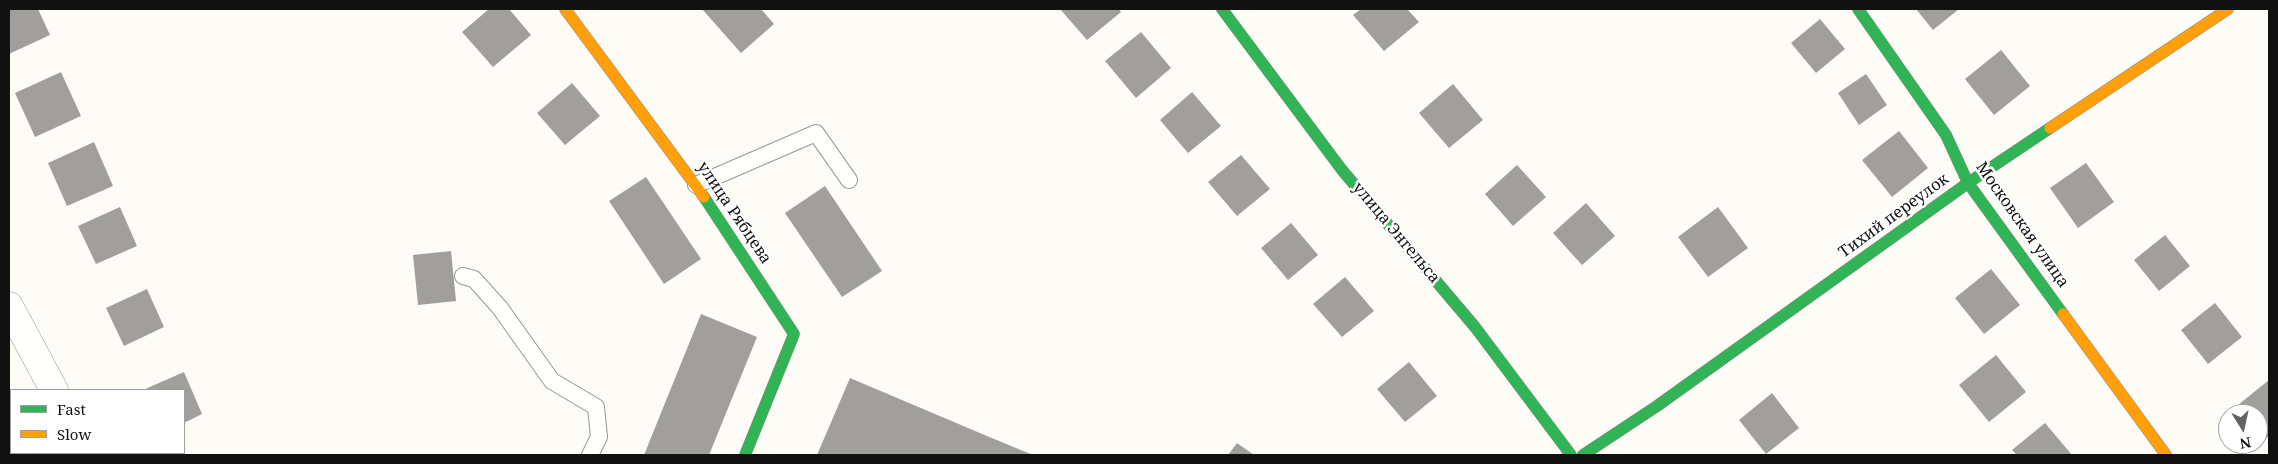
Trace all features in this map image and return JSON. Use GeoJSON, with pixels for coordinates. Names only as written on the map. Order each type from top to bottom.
{"type":"FeatureCollection","features":[{"type":"Feature","properties":{"kind":"street","name":"улица Рябцева"},"geometry":{"type":"LineString","coordinates":[[565,9],[696,185],[794,334],[745,455]]}},
{"type":"Feature","properties":{"kind":"street","name":"улица Энгельса"},"geometry":{"type":"LineString","coordinates":[[1222,9],[1342,170],[1583,455]]}},
{"type":"Feature","properties":{"kind":"street","name":"Московская улица"},"geometry":{"type":"LineString","coordinates":[[1858,9],[1946,136],[1968,183],[2166,455]]}},
{"type":"Feature","properties":{"kind":"street","name":"Тихий переулок"},"geometry":{"type":"LineString","coordinates":[[1583,455],[1968,183],[2228,9]]}},
{"type":"Feature","properties":{"kind":"street"},"geometry":{"type":"LineString","coordinates":[[9,306],[53,389]]}},
{"type":"Feature","properties":{"kind":"lane"},"geometry":{"type":"LineString","coordinates":[[696,185],[816,133],[849,180]]}},
{"type":"Feature","properties":{"kind":"lane"},"geometry":{"type":"LineString","coordinates":[[463,276],[474,279],[500,308],[552,381],[596,407],[599,437],[590,455]]}},
{"type":"Feature","properties":{"kind":"building"},"geometry":{"type":"Polygon","coordinates":[[[9,9],[38,9],[50,35],[9,54],[9,9]]]}},
{"type":"Feature","properties":{"kind":"building"},"geometry":{"type":"Polygon","coordinates":[[[489,9],[509,9],[531,35],[493,67],[462,32],[489,9]]]}},
{"type":"Feature","properties":{"kind":"building"},"geometry":{"type":"Polygon","coordinates":[[[702,9],[761,9],[774,24],[741,53],[702,9]]]}},
{"type":"Feature","properties":{"kind":"building"},"geometry":{"type":"Polygon","coordinates":[[[1060,9],[1119,9],[1121,12],[1087,40],[1060,9]]]}},
{"type":"Feature","properties":{"kind":"building"},"geometry":{"type":"Polygon","coordinates":[[[1361,9],[1407,9],[1419,22],[1384,51],[1353,15],[1361,9]]]}},
{"type":"Feature","properties":{"kind":"building"},"geometry":{"type":"Polygon","coordinates":[[[1916,9],[1959,9],[1933,30],[1916,9]]]}},
{"type":"Feature","properties":{"kind":"building"},"geometry":{"type":"Polygon","coordinates":[[[1820,19],[1845,49],[1816,73],[1791,43],[1820,19]]]}},
{"type":"Feature","properties":{"kind":"building"},"geometry":{"type":"Polygon","coordinates":[[[1141,32],[1171,68],[1136,98],[1105,61],[1141,32]]]}},
{"type":"Feature","properties":{"kind":"building"},"geometry":{"type":"Polygon","coordinates":[[[2001,50],[2030,86],[1994,115],[1965,79],[2001,50]]]}},
{"type":"Feature","properties":{"kind":"building"},"geometry":{"type":"Polygon","coordinates":[[[61,72],[81,116],[35,137],[15,93],[61,72]]]}},
{"type":"Feature","properties":{"kind":"building"},"geometry":{"type":"Polygon","coordinates":[[[1866,74],[1887,105],[1859,125],[1838,93],[1866,74]]]}},
{"type":"Feature","properties":{"kind":"building"},"geometry":{"type":"Polygon","coordinates":[[[572,83],[600,116],[565,145],[537,113],[572,83]]]}},
{"type":"Feature","properties":{"kind":"building"},"geometry":{"type":"Polygon","coordinates":[[[1453,84],[1483,120],[1449,148],[1419,113],[1453,84]]]}},
{"type":"Feature","properties":{"kind":"building"},"geometry":{"type":"Polygon","coordinates":[[[1192,92],[1221,126],[1188,153],[1160,120],[1192,92]]]}},
{"type":"Feature","properties":{"kind":"building"},"geometry":{"type":"Polygon","coordinates":[[[1899,131],[1928,168],[1892,197],[1862,160],[1899,131]]]}},
{"type":"Feature","properties":{"kind":"building"},"geometry":{"type":"Polygon","coordinates":[[[94,142],[113,186],[67,206],[48,163],[94,142]]]}},
{"type":"Feature","properties":{"kind":"building"},"geometry":{"type":"Polygon","coordinates":[[[1241,155],[1270,189],[1237,216],[1208,182],[1241,155]]]}},
{"type":"Feature","properties":{"kind":"building"},"geometry":{"type":"Polygon","coordinates":[[[2086,163],[2114,202],[2078,228],[2050,188],[2086,163]]]}},
{"type":"Feature","properties":{"kind":"building"},"geometry":{"type":"Polygon","coordinates":[[[1517,165],[1546,197],[1513,226],[1485,194],[1517,165]]]}},
{"type":"Feature","properties":{"kind":"building"},"geometry":{"type":"Polygon","coordinates":[[[646,177],[701,259],[664,284],[609,201],[646,177]]]}},
{"type":"Feature","properties":{"kind":"building"},"geometry":{"type":"Polygon","coordinates":[[[825,186],[882,271],[842,297],[785,213],[825,186]]]}},
{"type":"Feature","properties":{"kind":"building"},"geometry":{"type":"Polygon","coordinates":[[[1586,203],[1615,236],[1582,265],[1553,233],[1586,203]]]}},
{"type":"Feature","properties":{"kind":"building"},"geometry":{"type":"Polygon","coordinates":[[[120,207],[137,246],[96,264],[78,226],[120,207]]]}},
{"type":"Feature","properties":{"kind":"building"},"geometry":{"type":"Polygon","coordinates":[[[1718,207],[1748,248],[1708,277],[1678,237],[1718,207]]]}},
{"type":"Feature","properties":{"kind":"building"},"geometry":{"type":"Polygon","coordinates":[[[1291,223],[1318,255],[1288,280],[1261,248],[1291,223]]]}},
{"type":"Feature","properties":{"kind":"building"},"geometry":{"type":"Polygon","coordinates":[[[2165,235],[2190,266],[2159,291],[2134,260],[2165,235]]]}},
{"type":"Feature","properties":{"kind":"building"},"geometry":{"type":"Polygon","coordinates":[[[451,251],[456,301],[418,305],[413,255],[451,251]]]}},
{"type":"Feature","properties":{"kind":"building"},"geometry":{"type":"Polygon","coordinates":[[[1991,269],[2020,305],[1984,334],[1955,298],[1991,269]]]}},
{"type":"Feature","properties":{"kind":"building"},"geometry":{"type":"Polygon","coordinates":[[[1345,277],[1374,311],[1342,337],[1313,304],[1345,277]]]}},
{"type":"Feature","properties":{"kind":"building"},"geometry":{"type":"Polygon","coordinates":[[[147,289],[164,327],[124,346],[106,308],[147,289]]]}},
{"type":"Feature","properties":{"kind":"building"},"geometry":{"type":"Polygon","coordinates":[[[2215,303],[2242,337],[2208,364],[2181,330],[2215,303]]]}},
{"type":"Feature","properties":{"kind":"building"},"geometry":{"type":"Polygon","coordinates":[[[701,314],[757,337],[709,455],[644,455],[701,314]]]}},
{"type":"Feature","properties":{"kind":"building"},"geometry":{"type":"Polygon","coordinates":[[[1996,355],[2026,392],[1989,422],[1959,385],[1996,355]]]}},
{"type":"Feature","properties":{"kind":"building"},"geometry":{"type":"Polygon","coordinates":[[[1409,362],[1437,396],[1405,422],[1377,389],[1409,362]]]}},
{"type":"Feature","properties":{"kind":"building"},"geometry":{"type":"Polygon","coordinates":[[[184,372],[202,414],[185,422],[185,389],[145,389],[184,372]]]}},
{"type":"Feature","properties":{"kind":"building"},"geometry":{"type":"Polygon","coordinates":[[[850,378],[987,436],[1033,455],[817,455],[850,378]]]}},
{"type":"Feature","properties":{"kind":"building"},"geometry":{"type":"Polygon","coordinates":[[[2269,380],[2269,436],[2268,404],[2239,404],[2269,380]]]}},
{"type":"Feature","properties":{"kind":"building"},"geometry":{"type":"Polygon","coordinates":[[[1772,393],[1799,428],[1766,454],[1739,420],[1772,393]]]}},
{"type":"Feature","properties":{"kind":"building"},"geometry":{"type":"Polygon","coordinates":[[[2045,423],[2072,455],[2017,455],[2012,450],[2045,423]]]}},
{"type":"Feature","properties":{"kind":"building"},"geometry":{"type":"Polygon","coordinates":[[[1237,443],[1254,455],[1228,455],[1237,443]]]}},
{"type":"Feature","properties":{"kind":"traffic: fast"},"geometry":{"type":"LineString","coordinates":[[1222,9],[1342,170],[1475,327],[1571,455]]}},
{"type":"Feature","properties":{"kind":"traffic: fast"},"geometry":{"type":"LineString","coordinates":[[1858,9],[1946,135],[1968,183],[2063,314]]}},
{"type":"Feature","properties":{"kind":"traffic: fast"},"geometry":{"type":"LineString","coordinates":[[1583,455],[1657,406],[1968,183],[2050,128]]}},
{"type":"Feature","properties":{"kind":"traffic: fast"},"geometry":{"type":"LineString","coordinates":[[704,197],[794,334],[745,455]]}},
{"type":"Feature","properties":{"kind":"traffic: slow"},"geometry":{"type":"LineString","coordinates":[[565,9],[704,197]]}},
{"type":"Feature","properties":{"kind":"traffic: slow"},"geometry":{"type":"LineString","coordinates":[[2050,128],[2228,9]]}},
{"type":"Feature","properties":{"kind":"traffic: slow"},"geometry":{"type":"LineString","coordinates":[[2063,314],[2166,455]]}}]}
